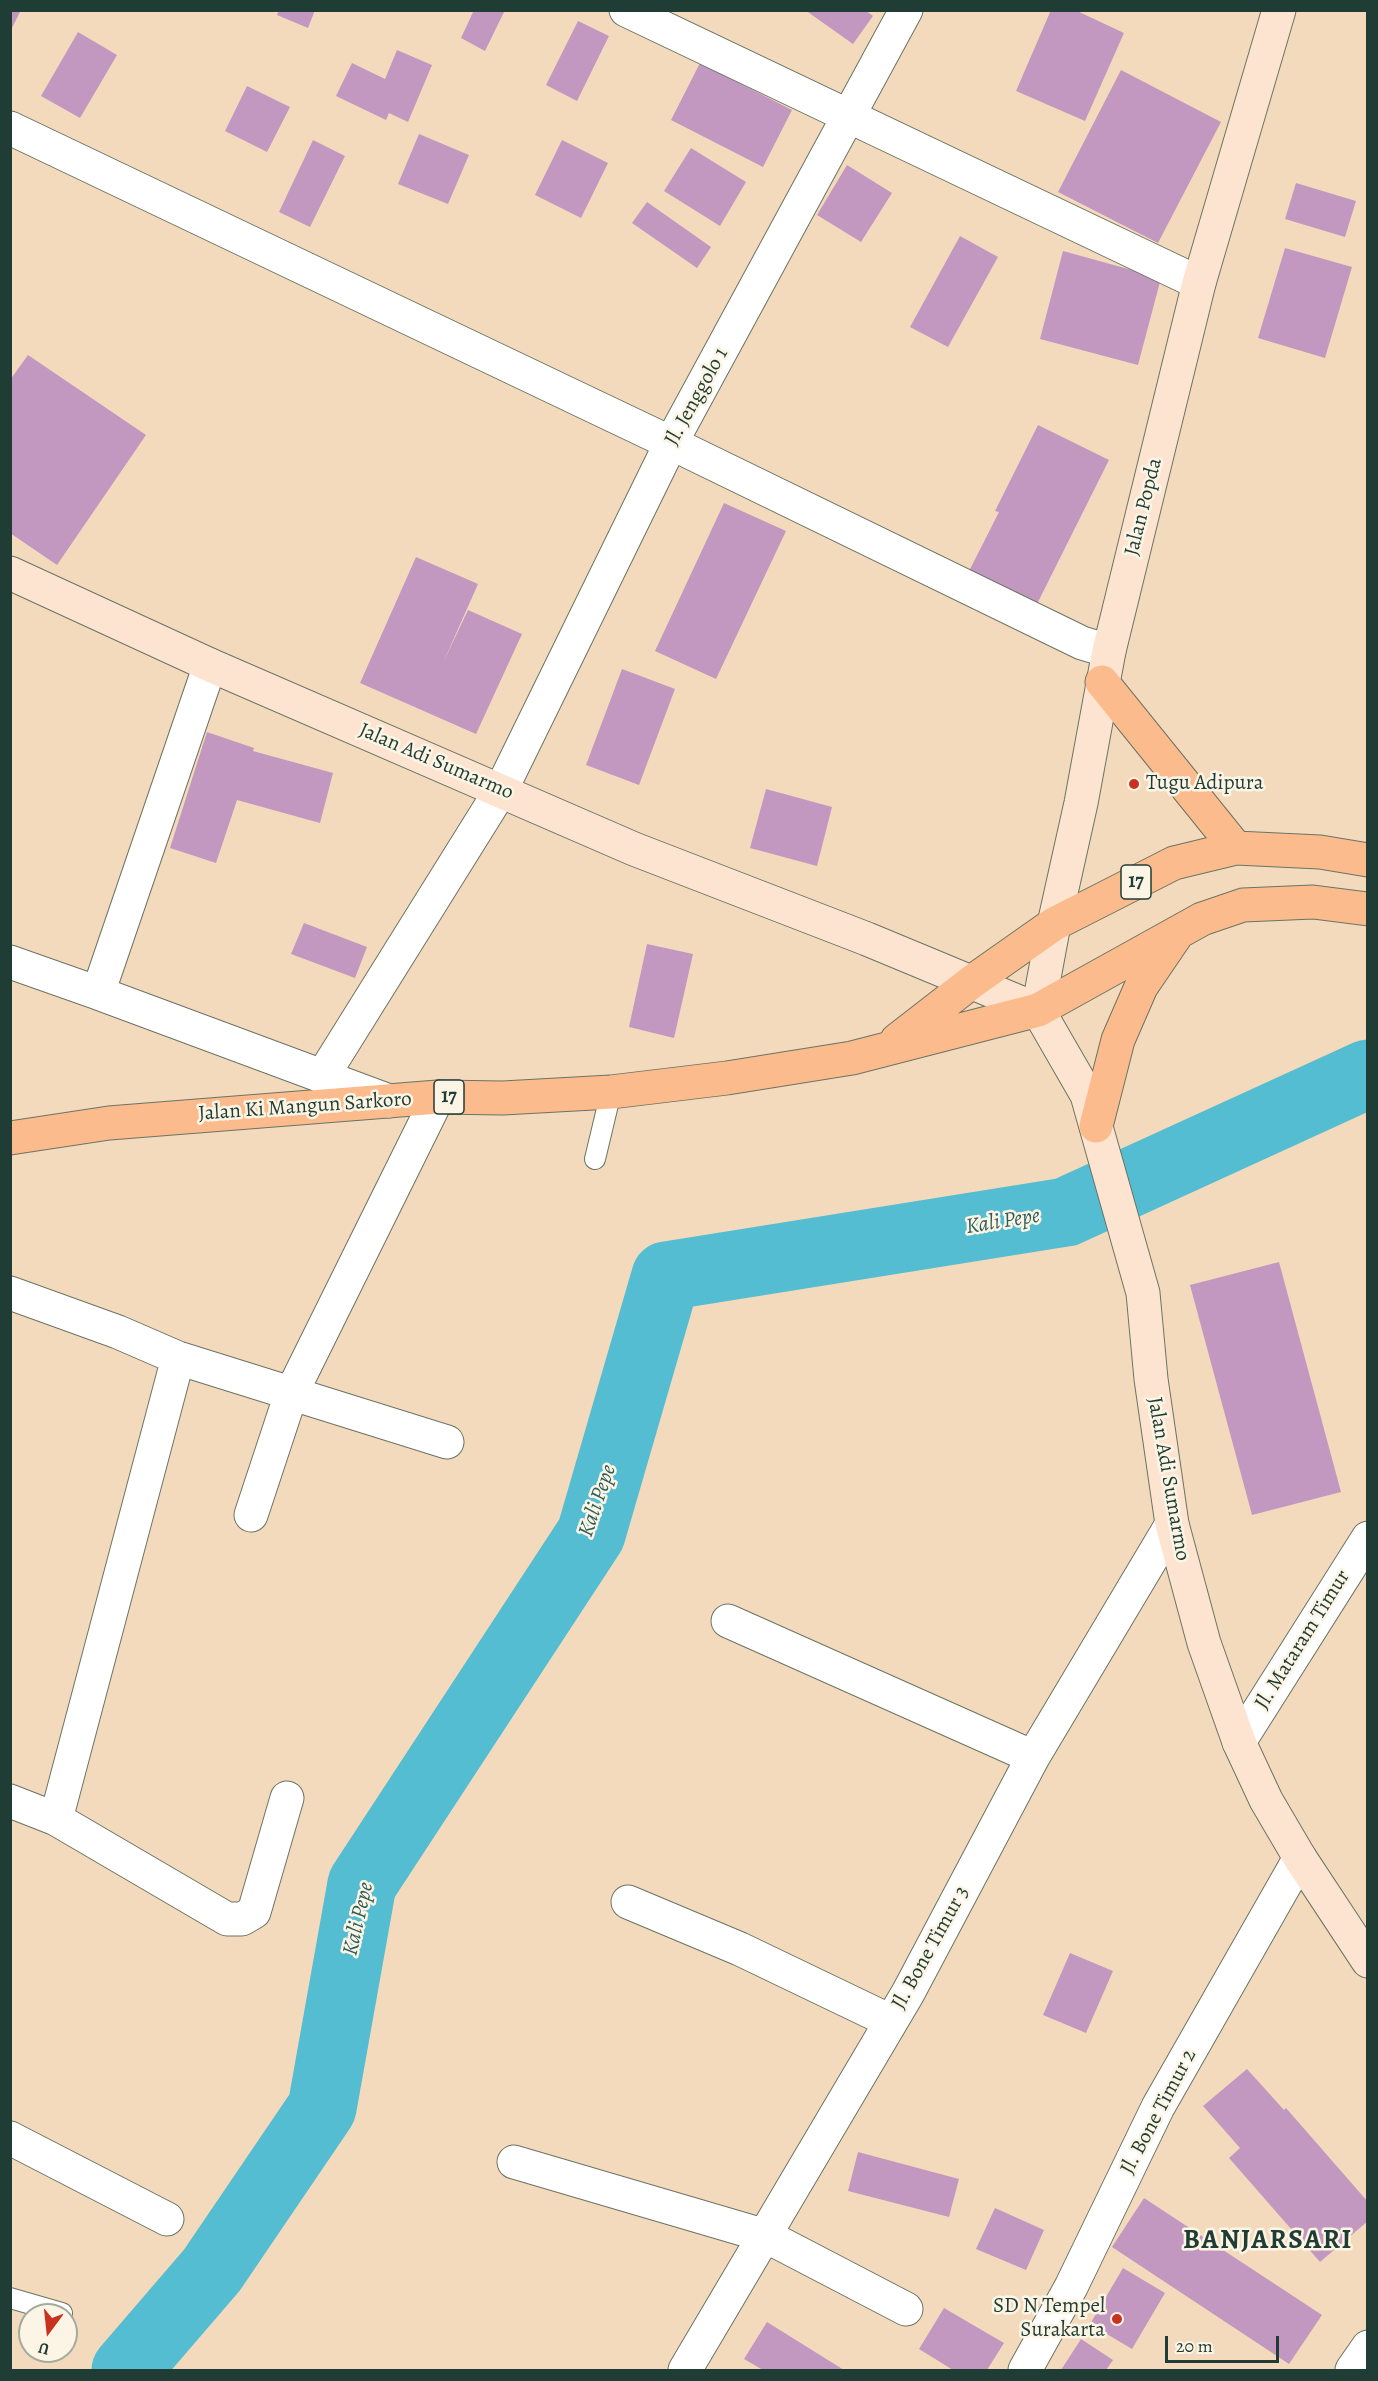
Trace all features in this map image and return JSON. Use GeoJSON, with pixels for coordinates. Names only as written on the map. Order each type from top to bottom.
{"type":"FeatureCollection","features":[{"type":"Feature","properties":{"kind":"highway"},"geometry":{"type":"LineString","coordinates":[[1105,667],[1236,848]]}},
{"type":"Feature","properties":{"kind":"highway","name":"17"},"geometry":{"type":"LineString","coordinates":[[885,1049],[973,981],[1054,924],[1174,863],[1236,848],[1320,852],[1368,860]]}},
{"type":"Feature","properties":{"kind":"highway","name":"17"},"geometry":{"type":"LineString","coordinates":[[885,1049],[1038,1010],[1202,919],[1243,905],[1313,902],[1368,909]]}},
{"type":"Feature","properties":{"kind":"highway"},"geometry":{"type":"LineString","coordinates":[[1091,1111],[1141,987],[1180,931]]}},
{"type":"Feature","properties":{"kind":"highway","name":"Jalan Ki Mangun Sarkoro"},"geometry":{"type":"LineString","coordinates":[[10,1138],[109,1123],[438,1097],[503,1098],[611,1092],[829,1062],[885,1049]]}},
{"type":"Feature","properties":{"kind":"main road","name":"Jalan Popda"},"geometry":{"type":"LineString","coordinates":[[1038,1010],[1054,924],[1081,803],[1105,667],[1199,283],[1279,10]]}},
{"type":"Feature","properties":{"kind":"main road","name":"Jalan Adi Sumarmo"},"geometry":{"type":"LineString","coordinates":[[10,573],[210,665],[634,849],[973,981],[1038,1010],[1091,1111],[1143,1293],[1151,1379],[1172,1524],[1204,1643],[1239,1742],[1266,1800],[1300,1858],[1368,1961]]}},
{"type":"Feature","properties":{"kind":"street"},"geometry":{"type":"LineString","coordinates":[[626,10],[1199,283]]}},
{"type":"Feature","properties":{"kind":"street","name":"Jl. Jenggolo 1"},"geometry":{"type":"LineString","coordinates":[[322,1077],[501,790],[671,443],[850,117],[906,10]]}},
{"type":"Feature","properties":{"kind":"street"},"geometry":{"type":"LineString","coordinates":[[10,128],[671,443],[1082,643],[1105,667]]}},
{"type":"Feature","properties":{"kind":"street"},"geometry":{"type":"LineString","coordinates":[[98,993],[210,665]]}},
{"type":"Feature","properties":{"kind":"street"},"geometry":{"type":"LineString","coordinates":[[10,962],[389,1101]]}},
{"type":"Feature","properties":{"kind":"street"},"geometry":{"type":"LineString","coordinates":[[250,1515],[291,1394],[438,1097]]}},
{"type":"Feature","properties":{"kind":"street"},"geometry":{"type":"LineString","coordinates":[[10,1293],[118,1332],[178,1358],[447,1442]]}},
{"type":"Feature","properties":{"kind":"street"},"geometry":{"type":"LineString","coordinates":[[56,1819],[178,1358]]}},
{"type":"Feature","properties":{"kind":"street","name":"Jl. Bone Timur 3"},"geometry":{"type":"LineString","coordinates":[[685,2370],[908,1993],[1033,1757],[1172,1524]]}},
{"type":"Feature","properties":{"kind":"street","name":"Jl. Mataram Timur"},"geometry":{"type":"LineString","coordinates":[[1239,1742],[1368,1538]]}},
{"type":"Feature","properties":{"kind":"street"},"geometry":{"type":"LineString","coordinates":[[728,1621],[1033,1757]]}},
{"type":"Feature","properties":{"kind":"street"},"geometry":{"type":"LineString","coordinates":[[10,1801],[56,1819],[227,1919],[242,1919],[254,1912],[288,1798]]}},
{"type":"Feature","properties":{"kind":"street","name":"Jl. Bone Timur 2"},"geometry":{"type":"LineString","coordinates":[[1025,2370],[1071,2287],[1158,2107],[1300,1858]]}},
{"type":"Feature","properties":{"kind":"street"},"geometry":{"type":"LineString","coordinates":[[628,1902],[740,1949],[890,2021]]}},
{"type":"Feature","properties":{"kind":"street"},"geometry":{"type":"LineString","coordinates":[[10,2138],[167,2219]]}},
{"type":"Feature","properties":{"kind":"street"},"geometry":{"type":"LineString","coordinates":[[514,2162],[765,2236],[906,2309]]}},
{"type":"Feature","properties":{"kind":"street"},"geometry":{"type":"LineString","coordinates":[[1352,2370],[1368,2347]]}},
{"type":"Feature","properties":{"kind":"lane"},"geometry":{"type":"LineString","coordinates":[[596,1159],[611,1092]]}},
{"type":"Feature","properties":{"kind":"lane"},"geometry":{"type":"LineString","coordinates":[[10,2298],[27,2303]]}},
{"type":"Feature","properties":{"kind":"building"},"geometry":{"type":"Polygon","coordinates":[[[10,10],[20,12],[10,32],[10,10]]]}},
{"type":"Feature","properties":{"kind":"building"},"geometry":{"type":"Polygon","coordinates":[[[279,10],[315,10],[308,28],[277,15],[279,10]]]}},
{"type":"Feature","properties":{"kind":"building"},"geometry":{"type":"Polygon","coordinates":[[[474,10],[505,10],[485,51],[461,38],[474,10]]]}},
{"type":"Feature","properties":{"kind":"building"},"geometry":{"type":"Polygon","coordinates":[[[805,10],[865,10],[873,16],[853,44],[805,10]]]}},
{"type":"Feature","properties":{"kind":"building"},"geometry":{"type":"Polygon","coordinates":[[[1051,10],[1075,10],[1124,33],[1085,121],[1016,91],[1051,10]]]}},
{"type":"Feature","properties":{"kind":"building"},"geometry":{"type":"Polygon","coordinates":[[[578,21],[609,36],[577,101],[546,85],[578,21]]]}},
{"type":"Feature","properties":{"kind":"building"},"geometry":{"type":"Polygon","coordinates":[[[78,32],[117,55],[80,118],[41,96],[78,32]]]}},
{"type":"Feature","properties":{"kind":"building"},"geometry":{"type":"Polygon","coordinates":[[[397,50],[432,65],[408,122],[389,113],[386,120],[336,96],[352,63],[385,79],[397,50]]]}},
{"type":"Feature","properties":{"kind":"building"},"geometry":{"type":"Polygon","coordinates":[[[700,63],[792,110],[763,167],[671,120],[700,63]]]}},
{"type":"Feature","properties":{"kind":"building"},"geometry":{"type":"Polygon","coordinates":[[[1121,70],[1221,122],[1158,243],[1058,192],[1121,70]]]}},
{"type":"Feature","properties":{"kind":"building"},"geometry":{"type":"Polygon","coordinates":[[[247,86],[290,107],[267,152],[225,131],[247,86]]]}},
{"type":"Feature","properties":{"kind":"building"},"geometry":{"type":"Polygon","coordinates":[[[419,134],[469,155],[448,204],[398,184],[419,134]]]}},
{"type":"Feature","properties":{"kind":"building"},"geometry":{"type":"Polygon","coordinates":[[[313,140],[345,156],[310,227],[279,212],[313,140]]]}},
{"type":"Feature","properties":{"kind":"building"},"geometry":{"type":"Polygon","coordinates":[[[562,140],[608,163],[581,218],[535,195],[562,140]]]}},
{"type":"Feature","properties":{"kind":"building"},"geometry":{"type":"Polygon","coordinates":[[[691,148],[746,182],[720,226],[664,191],[691,148]]]}},
{"type":"Feature","properties":{"kind":"building"},"geometry":{"type":"Polygon","coordinates":[[[847,165],[892,193],[861,242],[817,215],[847,165]]]}},
{"type":"Feature","properties":{"kind":"building"},"geometry":{"type":"Polygon","coordinates":[[[1296,183],[1356,201],[1345,237],[1285,219],[1296,183]]]}},
{"type":"Feature","properties":{"kind":"building"},"geometry":{"type":"Polygon","coordinates":[[[647,202],[711,247],[697,268],[632,223],[647,202]]]}},
{"type":"Feature","properties":{"kind":"building"},"geometry":{"type":"Polygon","coordinates":[[[960,236],[998,257],[948,347],[910,327],[960,236]]]}},
{"type":"Feature","properties":{"kind":"building"},"geometry":{"type":"Polygon","coordinates":[[[1285,248],[1352,267],[1325,358],[1258,338],[1285,248]]]}},
{"type":"Feature","properties":{"kind":"building"},"geometry":{"type":"Polygon","coordinates":[[[1063,251],[1161,278],[1138,365],[1040,339],[1063,251]]]}},
{"type":"Feature","properties":{"kind":"building"},"geometry":{"type":"Polygon","coordinates":[[[28,355],[146,435],[57,565],[10,533],[10,380],[28,355]]]}},
{"type":"Feature","properties":{"kind":"building"},"geometry":{"type":"Polygon","coordinates":[[[1038,425],[1109,460],[1033,612],[966,577],[999,512],[995,511],[1038,425]]]}},
{"type":"Feature","properties":{"kind":"building"},"geometry":{"type":"Polygon","coordinates":[[[724,503],[786,531],[716,679],[655,651],[724,503]]]}},
{"type":"Feature","properties":{"kind":"building"},"geometry":{"type":"Polygon","coordinates":[[[416,557],[478,584],[443,663],[468,610],[522,634],[476,734],[360,683],[416,557]]]}},
{"type":"Feature","properties":{"kind":"building"},"geometry":{"type":"Polygon","coordinates":[[[622,669],[675,689],[639,785],[586,765],[622,669]]]}},
{"type":"Feature","properties":{"kind":"building"},"geometry":{"type":"Polygon","coordinates":[[[207,732],[254,748],[253,751],[333,773],[320,823],[237,800],[216,863],[170,848],[207,732]]]}},
{"type":"Feature","properties":{"kind":"building"},"geometry":{"type":"Polygon","coordinates":[[[766,789],[832,807],[817,866],[750,848],[766,789]]]}},
{"type":"Feature","properties":{"kind":"building"},"geometry":{"type":"Polygon","coordinates":[[[304,923],[367,947],[355,978],[291,954],[304,923]]]}},
{"type":"Feature","properties":{"kind":"building"},"geometry":{"type":"Polygon","coordinates":[[[647,944],[693,954],[674,1038],[629,1027],[647,944]]]}},
{"type":"Feature","properties":{"kind":"building"},"geometry":{"type":"Polygon","coordinates":[[[1279,1262],[1341,1492],[1252,1515],[1190,1285],[1279,1262]]]}},
{"type":"Feature","properties":{"kind":"building"},"geometry":{"type":"Polygon","coordinates":[[[1070,1953],[1113,1971],[1086,2033],[1043,2015],[1070,1953]]]}},
{"type":"Feature","properties":{"kind":"building"},"geometry":{"type":"Polygon","coordinates":[[[1247,2069],[1284,2110],[1286,2108],[1368,2202],[1368,2221],[1320,2262],[1229,2158],[1240,2148],[1203,2106],[1247,2069]]]}},
{"type":"Feature","properties":{"kind":"building"},"geometry":{"type":"Polygon","coordinates":[[[858,2152],[959,2179],[949,2217],[848,2191],[858,2152]]]}},
{"type":"Feature","properties":{"kind":"building"},"geometry":{"type":"Polygon","coordinates":[[[1144,2198],[1322,2315],[1289,2364],[1112,2247],[1144,2198]]]}},
{"type":"Feature","properties":{"kind":"building"},"geometry":{"type":"Polygon","coordinates":[[[995,2208],[1044,2230],[1026,2270],[976,2249],[995,2208]]]}},
{"type":"Feature","properties":{"kind":"building"},"geometry":{"type":"Polygon","coordinates":[[[1123,2268],[1165,2293],[1132,2349],[1090,2324],[1123,2268]]]}},
{"type":"Feature","properties":{"kind":"building"},"geometry":{"type":"Polygon","coordinates":[[[944,2308],[1004,2343],[987,2370],[953,2370],[919,2349],[944,2308]]]}},
{"type":"Feature","properties":{"kind":"building"},"geometry":{"type":"Polygon","coordinates":[[[767,2322],[844,2370],[763,2370],[744,2359],[767,2322]]]}},
{"type":"Feature","properties":{"kind":"building"},"geometry":{"type":"Polygon","coordinates":[[[1081,2339],[1113,2360],[1106,2370],[1061,2370],[1081,2339]]]}},
{"type":"Feature","properties":{"kind":"waterway","name":"Kali Pepe"},"geometry":{"type":"LineString","coordinates":[[126,2370],[212,2270],[322,2108],[362,1884],[591,1534],[666,1276],[1066,1212],[1368,1074]]}},
{"type":"Feature","properties":{"kind":"place","name":"Tugu Adipura"},"geometry":{"type":"Point","coordinates":[1134,784]}},
{"type":"Feature","properties":{"kind":"place","name":"SD N Tempel Surakarta"},"geometry":{"type":"Point","coordinates":[1117,2319]}},
{"type":"Feature","properties":{"kind":"district","name":"BANJARSARI"},"geometry":{"type":"Point","coordinates":[1268,2241]}}]}
